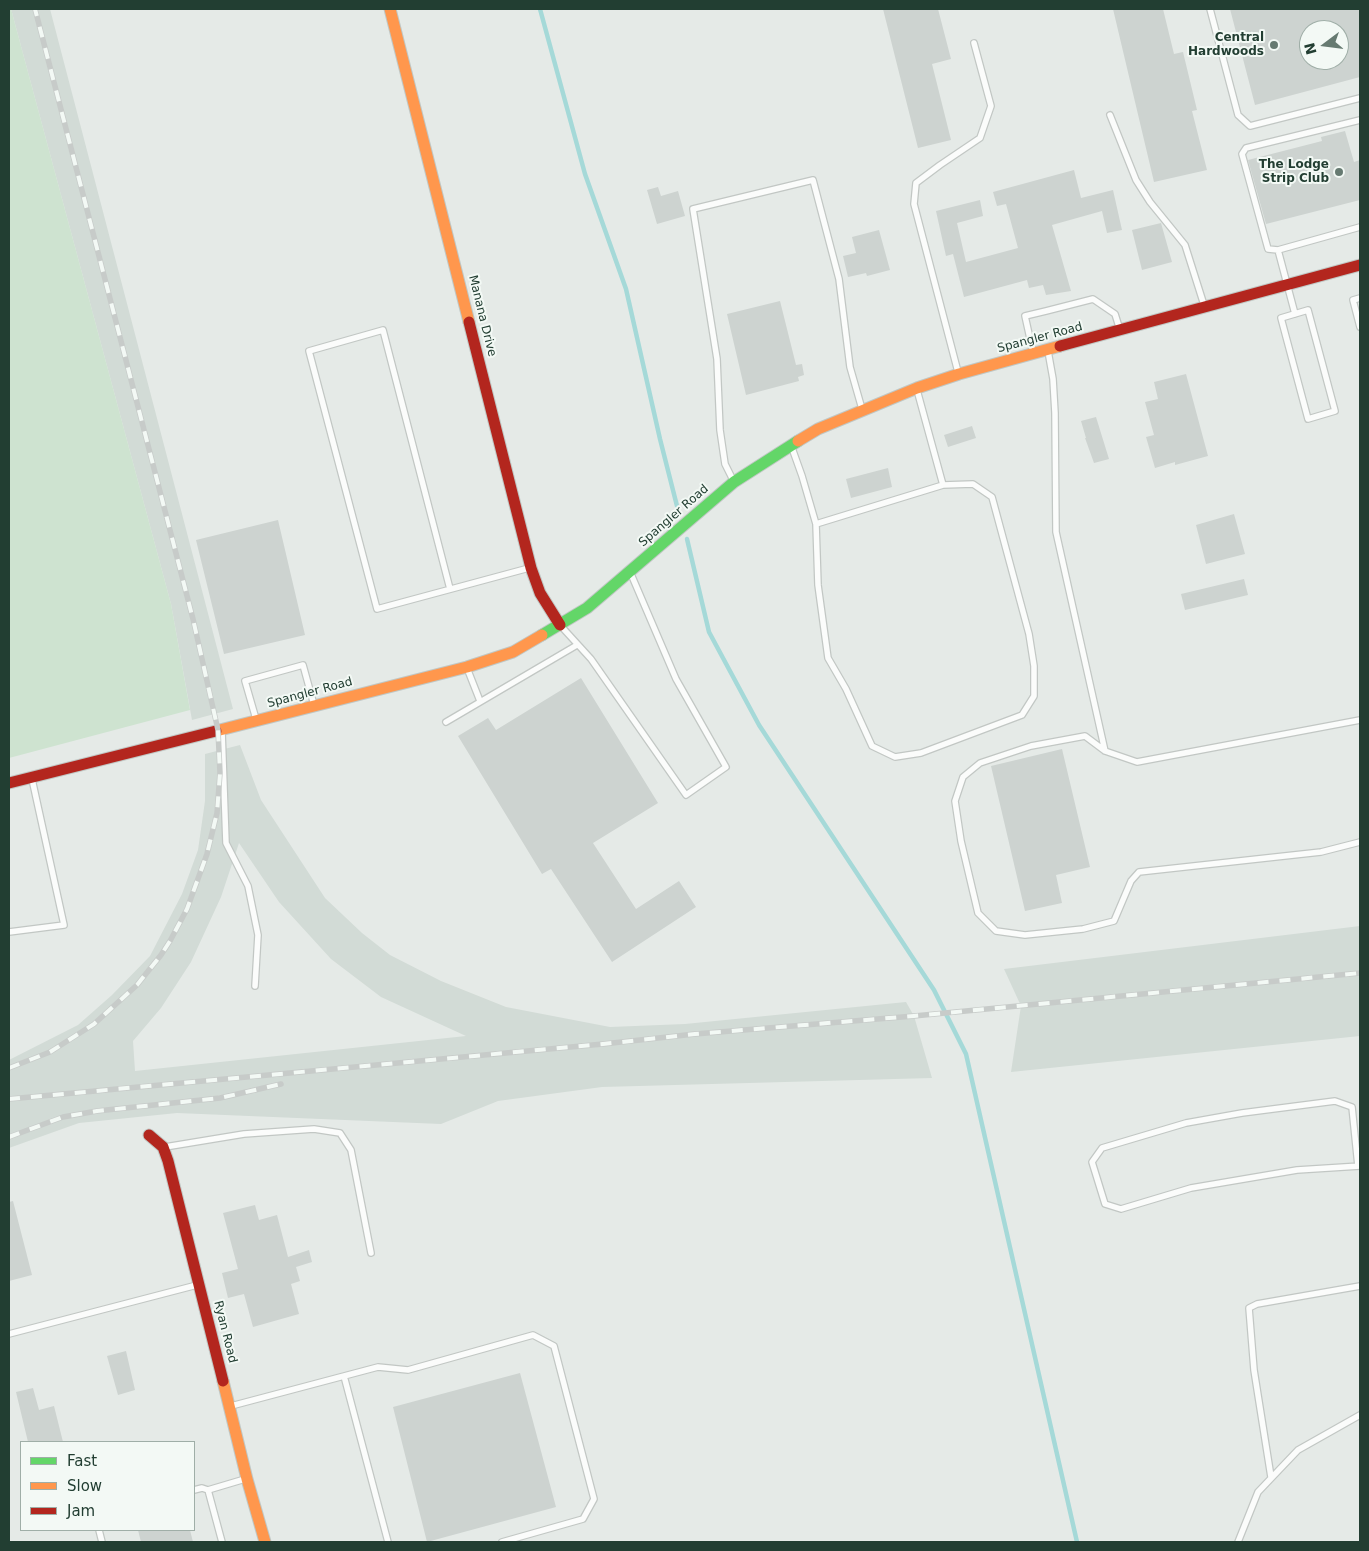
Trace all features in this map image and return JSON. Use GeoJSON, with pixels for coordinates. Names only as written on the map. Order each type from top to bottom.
{"type":"FeatureCollection","features":[{"type":"Feature","properties":{"kind":"street","name":"Manana Drive"},"geometry":{"type":"LineString","coordinates":[[390,9],[531,568],[540,594],[560,625]]}},
{"type":"Feature","properties":{"kind":"street","name":"Spangler Road"},"geometry":{"type":"LineString","coordinates":[[9,783],[467,667],[513,652],[587,608],[734,482],[818,429],[917,388],[959,374],[1360,265]]}},
{"type":"Feature","properties":{"kind":"street"},"geometry":{"type":"LineString","coordinates":[[148,1134],[163,1147]]}},
{"type":"Feature","properties":{"kind":"street","name":"Ryan Road"},"geometry":{"type":"LineString","coordinates":[[163,1147],[265,1542]]}},
{"type":"Feature","properties":{"kind":"lane"},"geometry":{"type":"LineString","coordinates":[[1210,9],[1238,114],[1250,126],[1360,98]]}},
{"type":"Feature","properties":{"kind":"lane"},"geometry":{"type":"LineString","coordinates":[[959,374],[914,204],[916,183],[980,138],[991,106],[974,43]]}},
{"type":"Feature","properties":{"kind":"lane"},"geometry":{"type":"LineString","coordinates":[[1110,115],[1136,180],[1150,202],[1185,245],[1205,308]]}},
{"type":"Feature","properties":{"kind":"lane"},"geometry":{"type":"LineString","coordinates":[[1360,120],[1246,148],[1242,154],[1268,250],[1278,250],[1360,227]]}},
{"type":"Feature","properties":{"kind":"lane"},"geometry":{"type":"LineString","coordinates":[[734,482],[726,464],[720,430],[718,359],[693,209],[813,180],[839,278],[850,367],[863,410]]}},
{"type":"Feature","properties":{"kind":"lane"},"geometry":{"type":"LineString","coordinates":[[1278,250],[1295,314]]}},
{"type":"Feature","properties":{"kind":"lane"},"geometry":{"type":"LineString","coordinates":[[1360,298],[1353,300],[1360,327]]}},
{"type":"Feature","properties":{"kind":"lane"},"geometry":{"type":"LineString","coordinates":[[1034,354],[1024,316],[1093,299],[1115,314],[1121,331]]}},
{"type":"Feature","properties":{"kind":"lane"},"geometry":{"type":"LineString","coordinates":[[1308,310],[1335,412],[1308,419],[1281,318],[1295,314],[1308,310]]}},
{"type":"Feature","properties":{"kind":"lane"},"geometry":{"type":"LineString","coordinates":[[450,589],[383,330],[309,351],[378,609],[531,568]]}},
{"type":"Feature","properties":{"kind":"lane"},"geometry":{"type":"LineString","coordinates":[[1048,351],[1053,378],[1056,413],[1056,532],[1106,752]]}},
{"type":"Feature","properties":{"kind":"lane"},"geometry":{"type":"LineString","coordinates":[[917,388],[943,485]]}},
{"type":"Feature","properties":{"kind":"lane"},"geometry":{"type":"LineString","coordinates":[[791,446],[816,524],[818,585],[828,658],[846,689],[872,746],[895,757],[921,753],[1022,715],[1034,696],[1034,666],[1029,634],[992,497],[973,484],[943,485],[816,524]]}},
{"type":"Feature","properties":{"kind":"lane"},"geometry":{"type":"LineString","coordinates":[[560,625],[591,659],[686,795],[726,767],[676,679],[630,572]]}},
{"type":"Feature","properties":{"kind":"lane"},"geometry":{"type":"LineString","coordinates":[[446,722],[577,644]]}},
{"type":"Feature","properties":{"kind":"lane"},"geometry":{"type":"LineString","coordinates":[[257,721],[245,681],[303,665],[314,706]]}},
{"type":"Feature","properties":{"kind":"lane"},"geometry":{"type":"LineString","coordinates":[[467,667],[480,701]]}},
{"type":"Feature","properties":{"kind":"lane"},"geometry":{"type":"LineString","coordinates":[[1360,720],[1137,762],[1106,752],[1085,736],[1031,746],[980,763],[963,777],[955,801],[978,912],[996,931],[1025,935],[1083,929],[1114,921],[1131,881],[1139,872],[1321,852],[1360,842]]}},
{"type":"Feature","properties":{"kind":"lane"},"geometry":{"type":"LineString","coordinates":[[222,729],[226,844],[248,886],[258,935],[255,986]]}},
{"type":"Feature","properties":{"kind":"lane"},"geometry":{"type":"LineString","coordinates":[[9,932],[64,925],[31,777]]}},
{"type":"Feature","properties":{"kind":"lane"},"geometry":{"type":"LineString","coordinates":[[1335,1101],[1352,1107],[1359,1166],[1297,1170],[1191,1188],[1120,1209],[1105,1204],[1092,1162],[1102,1148],[1186,1123],[1242,1113],[1335,1101]]}},
{"type":"Feature","properties":{"kind":"lane"},"geometry":{"type":"LineString","coordinates":[[163,1147],[244,1134],[314,1129],[340,1133],[351,1150],[370,1253]]}},
{"type":"Feature","properties":{"kind":"lane"},"geometry":{"type":"LineString","coordinates":[[9,1334],[199,1284]]}},
{"type":"Feature","properties":{"kind":"lane"},"geometry":{"type":"LineString","coordinates":[[1272,1477],[1254,1370],[1248,1308],[1257,1304],[1360,1286]]}},
{"type":"Feature","properties":{"kind":"lane"},"geometry":{"type":"LineString","coordinates":[[229,1406],[378,1367],[408,1370],[533,1335],[554,1346],[594,1499],[583,1519],[502,1542]]}},
{"type":"Feature","properties":{"kind":"lane"},"geometry":{"type":"LineString","coordinates":[[344,1376],[388,1542]]}},
{"type":"Feature","properties":{"kind":"lane"},"geometry":{"type":"LineString","coordinates":[[1238,1542],[1258,1492],[1272,1477],[1298,1450],[1360,1415]]}},
{"type":"Feature","properties":{"kind":"lane"},"geometry":{"type":"LineString","coordinates":[[195,1490],[202,1488],[208,1490],[248,1479]]}},
{"type":"Feature","properties":{"kind":"lane"},"geometry":{"type":"LineString","coordinates":[[208,1490],[222,1542]]}},
{"type":"Feature","properties":{"kind":"shaded area"},"geometry":{"type":"Polygon","coordinates":[[[11,9],[50,9],[233,709],[192,720],[171,604],[11,9]]]}},
{"type":"Feature","properties":{"kind":"shaded area"},"geometry":{"type":"Polygon","coordinates":[[[240,745],[261,800],[325,898],[362,933],[390,955],[441,981],[506,1007],[610,1027],[685,1024],[906,1002],[914,1016],[932,1078],[602,1087],[498,1101],[441,1124],[177,1113],[79,1123],[9,1148],[9,1060],[78,1025],[112,995],[150,956],[182,894],[198,850],[205,801],[205,754],[240,745]],[[239,843],[221,897],[191,962],[161,1008],[133,1041],[135,1071],[466,1036],[381,997],[331,959],[279,902],[239,843]]]}},
{"type":"Feature","properties":{"kind":"shaded area"},"geometry":{"type":"Polygon","coordinates":[[[1360,926],[1360,1036],[1011,1072],[1021,1006],[1004,969],[1360,926]]]}},
{"type":"Feature","properties":{"kind":"green space"},"geometry":{"type":"Polygon","coordinates":[[[9,9],[11,9],[171,604],[190,710],[9,758],[9,9]]]}},
{"type":"Feature","properties":{"kind":"building"},"geometry":{"type":"Polygon","coordinates":[[[883,9],[938,9],[951,59],[932,64],[951,140],[918,148],[883,9]]]}},
{"type":"Feature","properties":{"kind":"building"},"geometry":{"type":"Polygon","coordinates":[[[1113,9],[1163,9],[1174,54],[1183,52],[1197,110],[1192,111],[1207,170],[1154,182],[1113,9]]]}},
{"type":"Feature","properties":{"kind":"building","name":"Central Hardwoods"},"geometry":{"type":"Polygon","coordinates":[[[1230,9],[1360,9],[1360,77],[1255,105],[1230,9]]]}},
{"type":"Feature","properties":{"kind":"building"},"geometry":{"type":"Polygon","coordinates":[[[1345,131],[1354,162],[1360,160],[1360,200],[1266,224],[1248,160],[1322,141],[1321,137],[1345,131]]]}},
{"type":"Feature","properties":{"kind":"building"},"geometry":{"type":"Polygon","coordinates":[[[1074,170],[1081,198],[1113,190],[1122,230],[1107,233],[1102,211],[1052,225],[1071,291],[1046,295],[1043,285],[1029,288],[1027,280],[964,297],[953,254],[946,256],[936,211],[980,200],[983,216],[957,223],[966,262],[1018,248],[1006,204],[997,206],[993,192],[1074,170]]]}},
{"type":"Feature","properties":{"kind":"building"},"geometry":{"type":"Polygon","coordinates":[[[658,187],[661,196],[678,191],[685,216],[657,224],[647,190],[658,187]]]}},
{"type":"Feature","properties":{"kind":"building"},"geometry":{"type":"Polygon","coordinates":[[[1161,223],[1172,262],[1142,270],[1132,230],[1161,223]]]}},
{"type":"Feature","properties":{"kind":"building"},"geometry":{"type":"Polygon","coordinates":[[[879,230],[890,270],[867,276],[866,273],[848,277],[843,256],[856,253],[852,237],[879,230]]]}},
{"type":"Feature","properties":{"kind":"building"},"geometry":{"type":"Polygon","coordinates":[[[780,301],[796,365],[802,364],[804,375],[798,377],[799,381],[746,395],[727,314],[780,301]]]}},
{"type":"Feature","properties":{"kind":"building"},"geometry":{"type":"Polygon","coordinates":[[[1186,374],[1208,456],[1155,468],[1146,437],[1154,435],[1145,402],[1158,399],[1154,382],[1186,374]]]}},
{"type":"Feature","properties":{"kind":"building"},"geometry":{"type":"Polygon","coordinates":[[[1096,417],[1109,459],[1094,463],[1081,421],[1096,417]]]}},
{"type":"Feature","properties":{"kind":"building"},"geometry":{"type":"Polygon","coordinates":[[[972,426],[976,438],[948,447],[944,435],[972,426]]]}},
{"type":"Feature","properties":{"kind":"building"},"geometry":{"type":"Polygon","coordinates":[[[888,468],[892,487],[851,498],[846,479],[888,468]]]}},
{"type":"Feature","properties":{"kind":"building"},"geometry":{"type":"Polygon","coordinates":[[[1234,514],[1245,554],[1206,564],[1196,525],[1234,514]]]}},
{"type":"Feature","properties":{"kind":"building"},"geometry":{"type":"Polygon","coordinates":[[[278,520],[305,635],[224,654],[196,540],[278,520]]]}},
{"type":"Feature","properties":{"kind":"building"},"geometry":{"type":"Polygon","coordinates":[[[1244,579],[1248,595],[1185,610],[1181,594],[1244,579]]]}},
{"type":"Feature","properties":{"kind":"building"},"geometry":{"type":"Polygon","coordinates":[[[581,678],[658,803],[593,843],[636,909],[679,881],[696,907],[612,962],[551,869],[542,874],[458,736],[488,718],[496,730],[581,678]]]}},
{"type":"Feature","properties":{"kind":"building"},"geometry":{"type":"Polygon","coordinates":[[[1062,749],[1090,867],[1056,875],[1062,903],[1025,911],[991,766],[1062,749]]]}},
{"type":"Feature","properties":{"kind":"building"},"geometry":{"type":"Polygon","coordinates":[[[13,1201],[32,1275],[9,1281],[9,1202],[13,1201]]]}},
{"type":"Feature","properties":{"kind":"building"},"geometry":{"type":"Polygon","coordinates":[[[255,1205],[259,1220],[277,1215],[288,1257],[309,1250],[312,1262],[296,1267],[300,1281],[291,1284],[299,1314],[253,1327],[244,1294],[228,1298],[222,1273],[238,1269],[223,1213],[255,1205]]]}},
{"type":"Feature","properties":{"kind":"building"},"geometry":{"type":"Polygon","coordinates":[[[126,1351],[135,1390],[118,1395],[107,1356],[126,1351]]]}},
{"type":"Feature","properties":{"kind":"building"},"geometry":{"type":"Polygon","coordinates":[[[520,1373],[556,1507],[427,1542],[393,1407],[520,1373]]]}},
{"type":"Feature","properties":{"kind":"building"},"geometry":{"type":"Polygon","coordinates":[[[33,1388],[39,1410],[54,1406],[63,1441],[28,1441],[16,1392],[33,1388]]]}},
{"type":"Feature","properties":{"kind":"building"},"geometry":{"type":"Polygon","coordinates":[[[138,1531],[190,1531],[193,1542],[141,1542],[138,1531]]]}},
{"type":"Feature","properties":{"kind":"waterway"},"geometry":{"type":"LineString","coordinates":[[540,9],[585,174],[626,289],[677,506]]}},
{"type":"Feature","properties":{"kind":"waterway"},"geometry":{"type":"LineString","coordinates":[[687,539],[709,632],[759,725],[934,990],[966,1054],[1077,1542]]}},
{"type":"Feature","properties":{"kind":"railway"},"geometry":{"type":"LineString","coordinates":[[9,1068],[50,1052],[94,1024],[137,985],[161,955],[187,909],[207,854],[217,813],[220,773],[218,730],[193,619],[35,9]]}},
{"type":"Feature","properties":{"kind":"railway"},"geometry":{"type":"LineString","coordinates":[[9,1099],[1360,973]]}},
{"type":"Feature","properties":{"kind":"railway"},"geometry":{"type":"LineString","coordinates":[[9,1137],[63,1117],[97,1111],[220,1098],[281,1084]]}},
{"type":"Feature","properties":{"kind":"traffic: fast"},"geometry":{"type":"LineString","coordinates":[[542,635],[587,608],[734,482],[798,441]]}},
{"type":"Feature","properties":{"kind":"traffic: slow"},"geometry":{"type":"LineString","coordinates":[[390,9],[469,322]]}},
{"type":"Feature","properties":{"kind":"traffic: slow"},"geometry":{"type":"LineString","coordinates":[[798,441],[818,429],[917,388],[959,374],[1060,346]]}},
{"type":"Feature","properties":{"kind":"traffic: slow"},"geometry":{"type":"LineString","coordinates":[[216,731],[467,667],[513,652],[542,635]]}},
{"type":"Feature","properties":{"kind":"traffic: slow"},"geometry":{"type":"LineString","coordinates":[[223,1381],[247,1479],[265,1542]]}},
{"type":"Feature","properties":{"kind":"traffic: jam"},"geometry":{"type":"LineString","coordinates":[[1060,346],[1360,265]]}},
{"type":"Feature","properties":{"kind":"traffic: jam"},"geometry":{"type":"LineString","coordinates":[[469,322],[531,568],[540,593],[560,625]]}},
{"type":"Feature","properties":{"kind":"traffic: jam"},"geometry":{"type":"LineString","coordinates":[[9,783],[216,731]]}},
{"type":"Feature","properties":{"kind":"traffic: jam"},"geometry":{"type":"LineString","coordinates":[[149,1135],[163,1147],[168,1161],[223,1381]]}},
{"type":"Feature","properties":{"kind":"place","name":"Central Hardwoods"},"geometry":{"type":"Point","coordinates":[1274,45]}},
{"type":"Feature","properties":{"kind":"place","name":"The Lodge Strip Club"},"geometry":{"type":"Point","coordinates":[1339,172]}}]}
